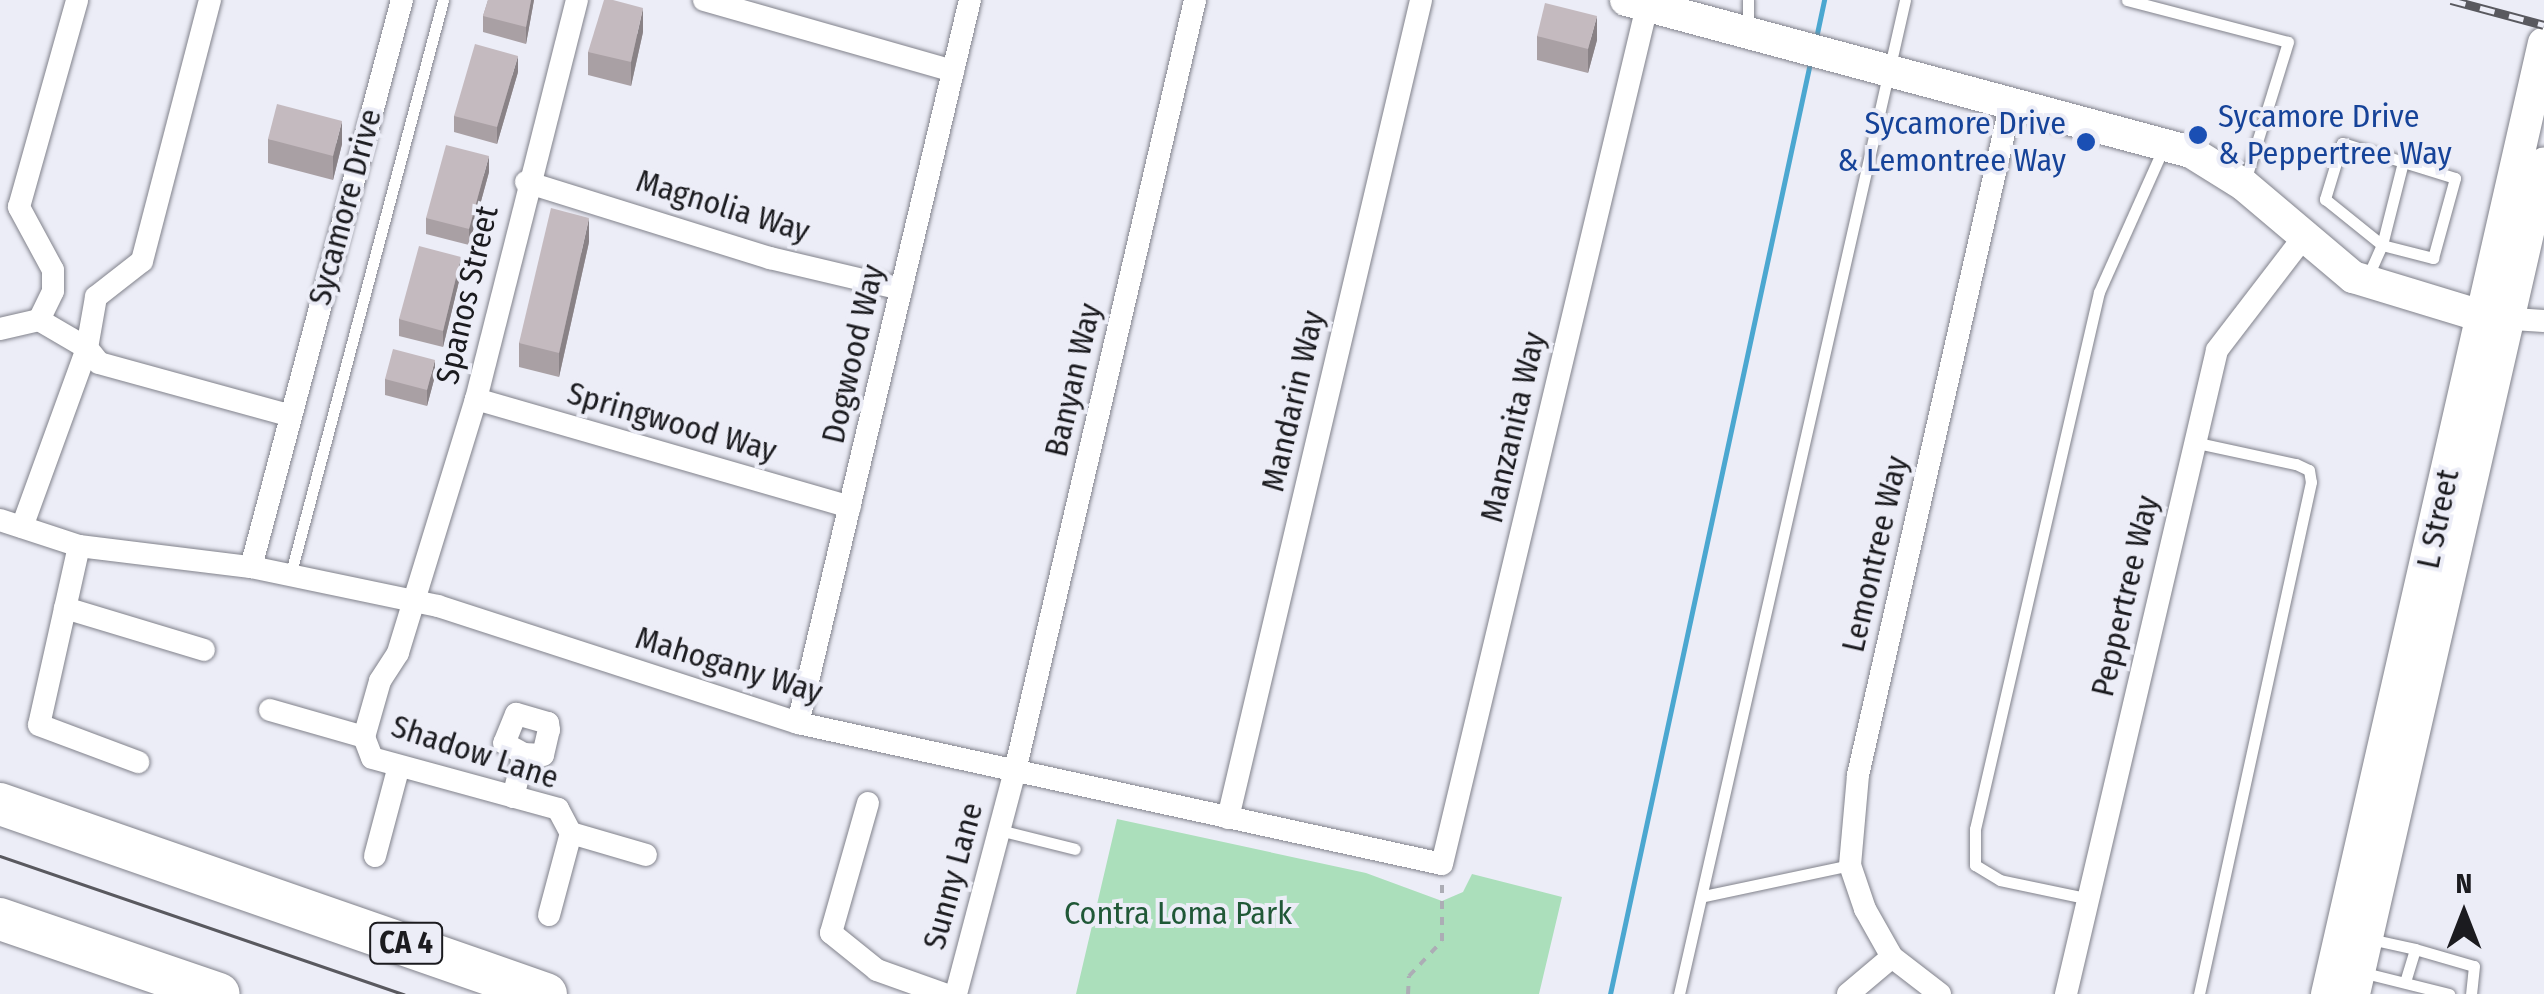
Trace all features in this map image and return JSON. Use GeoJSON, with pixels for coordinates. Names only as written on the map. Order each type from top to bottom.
{"type":"FeatureCollection","features":[{"type":"Feature","properties":{"kind":"highway","name":"CA 4"},"geometry":{"type":"LineString","coordinates":[[0,804],[546,994]]}},
{"type":"Feature","properties":{"kind":"highway"},"geometry":{"type":"LineString","coordinates":[[0,920],[219,994]]}},
{"type":"Feature","properties":{"kind":"main road"},"geometry":{"type":"LineString","coordinates":[[1637,3],[1748,16],[1782,42],[2166,143],[2244,185],[2303,238],[2365,283],[2495,318]]}},
{"type":"Feature","properties":{"kind":"main road","name":"L Street"},"geometry":{"type":"LineString","coordinates":[[2357,983],[2495,318],[2544,42]]}},
{"type":"Feature","properties":{"kind":"main road","name":"L Street"},"geometry":{"type":"LineString","coordinates":[[2327,994],[2495,318],[2544,163]]}},
{"type":"Feature","properties":{"kind":"street"},"geometry":{"type":"LineString","coordinates":[[39,320],[53,291],[53,270],[19,207],[77,0]]}},
{"type":"Feature","properties":{"kind":"street"},"geometry":{"type":"LineString","coordinates":[[11,524],[88,348],[96,296],[142,261],[210,0]]}},
{"type":"Feature","properties":{"kind":"street","name":"Sycamore Drive"},"geometry":{"type":"LineString","coordinates":[[251,567],[288,415],[402,0]]}},
{"type":"Feature","properties":{"kind":"street","name":"Spanos Street"},"geometry":{"type":"LineString","coordinates":[[411,602],[476,399],[526,182],[576,0]]}},
{"type":"Feature","properties":{"kind":"street"},"geometry":{"type":"LineString","coordinates":[[704,0],[732,4],[954,72]]}},
{"type":"Feature","properties":{"kind":"street","name":"Dogwood Way"},"geometry":{"type":"LineString","coordinates":[[798,723],[970,0]]}},
{"type":"Feature","properties":{"kind":"street","name":"Banyan Way"},"geometry":{"type":"LineString","coordinates":[[1014,775],[1196,0]]}},
{"type":"Feature","properties":{"kind":"street","name":"Mandarin Way"},"geometry":{"type":"LineString","coordinates":[[1228,818],[1421,0]]}},
{"type":"Feature","properties":{"kind":"street","name":"Manzanita Way"},"geometry":{"type":"LineString","coordinates":[[1442,864],[1637,3]]}},
{"type":"Feature","properties":{"kind":"street","name":"Lemontree Way"},"geometry":{"type":"LineString","coordinates":[[1940,994],[1892,957],[1865,910],[1850,865],[1858,776],[2011,102]]}},
{"type":"Feature","properties":{"kind":"street","name":"Magnolia Way"},"geometry":{"type":"LineString","coordinates":[[526,182],[685,226],[770,258],[901,288]]}},
{"type":"Feature","properties":{"kind":"street","name":"Peppertree Way"},"geometry":{"type":"LineString","coordinates":[[2066,994],[2217,350],[2303,238]]}},
{"type":"Feature","properties":{"kind":"street"},"geometry":{"type":"LineString","coordinates":[[2495,318],[2544,321]]}},
{"type":"Feature","properties":{"kind":"street"},"geometry":{"type":"LineString","coordinates":[[0,328],[39,320],[88,348],[99,363],[288,415]]}},
{"type":"Feature","properties":{"kind":"street","name":"Springwood Way"},"geometry":{"type":"LineString","coordinates":[[476,399],[850,507]]}},
{"type":"Feature","properties":{"kind":"street","name":"Mahogany Way"},"geometry":{"type":"LineString","coordinates":[[11,524],[79,546],[251,567],[411,602],[798,723],[1014,775],[1442,864]]}},
{"type":"Feature","properties":{"kind":"street"},"geometry":{"type":"LineString","coordinates":[[79,546],[39,725],[138,762]]}},
{"type":"Feature","properties":{"kind":"street","name":"Shadow Lane"},"geometry":{"type":"LineString","coordinates":[[411,602],[364,737],[372,758],[558,809],[570,833],[646,855]]}},
{"type":"Feature","properties":{"kind":"street"},"geometry":{"type":"LineString","coordinates":[[65,608],[204,650]]}},
{"type":"Feature","properties":{"kind":"street"},"geometry":{"type":"LineString","coordinates":[[270,710],[364,737]]}},
{"type":"Feature","properties":{"kind":"street"},"geometry":{"type":"LineString","coordinates":[[513,797],[524,754]]}},
{"type":"Feature","properties":{"kind":"street"},"geometry":{"type":"LineString","coordinates":[[374,856],[399,766]]}},
{"type":"Feature","properties":{"kind":"street","name":"Sunny Lane"},"geometry":{"type":"LineString","coordinates":[[956,994],[1014,775]]}},
{"type":"Feature","properties":{"kind":"street","name":"Sunny Lane"},"geometry":{"type":"LineString","coordinates":[[868,803],[830,933],[877,970],[944,994]]}},
{"type":"Feature","properties":{"kind":"street"},"geometry":{"type":"LineString","coordinates":[[549,915],[570,833]]}},
{"type":"Feature","properties":{"kind":"street"},"geometry":{"type":"LineString","coordinates":[[1848,994],[1892,957]]}},
{"type":"Feature","properties":{"kind":"lane"},"geometry":{"type":"LineString","coordinates":[[289,578],[442,0]]}},
{"type":"Feature","properties":{"kind":"lane"},"geometry":{"type":"LineString","coordinates":[[1679,994],[1906,0]]}},
{"type":"Feature","properties":{"kind":"lane"},"geometry":{"type":"LineString","coordinates":[[2126,0],[2288,42],[2244,185]]}},
{"type":"Feature","properties":{"kind":"lane"},"geometry":{"type":"LineString","coordinates":[[2090,898],[1987,872],[1975,864],[1975,829],[2099,292],[2166,143]]}},
{"type":"Feature","properties":{"kind":"lane"},"geometry":{"type":"LineString","coordinates":[[2342,143],[2455,178],[2433,258],[2382,245],[2325,198],[2342,143]]}},
{"type":"Feature","properties":{"kind":"lane"},"geometry":{"type":"LineString","coordinates":[[2365,283],[2382,245],[2403,162]]}},
{"type":"Feature","properties":{"kind":"lane"},"geometry":{"type":"LineString","coordinates":[[2193,442],[2296,464],[2309,470],[2311,482],[2199,994]]}},
{"type":"Feature","properties":{"kind":"lane"},"geometry":{"type":"LineString","coordinates":[[999,830],[1075,849]]}},
{"type":"Feature","properties":{"kind":"lane"},"geometry":{"type":"LineString","coordinates":[[1704,896],[1850,865]]}},
{"type":"Feature","properties":{"kind":"lane"},"geometry":{"type":"LineString","coordinates":[[2367,938],[2474,966],[2471,994]]}},
{"type":"Feature","properties":{"kind":"lane"},"geometry":{"type":"LineString","coordinates":[[2405,982],[2415,949]]}},
{"type":"Feature","properties":{"kind":"lane"},"geometry":{"type":"LineString","coordinates":[[2357,983],[2405,982],[2449,994]]}},
{"type":"Feature","properties":{"kind":"path"},"geometry":{"type":"LineString","coordinates":[[1408,994],[1410,976],[1442,941],[1442,864]]}},
{"type":"Feature","properties":{"kind":"green space","name":"Contra Loma Park"},"geometry":{"type":"Polygon","coordinates":[[[1117,819],[1366,873],[1442,901],[1463,892],[1472,874],[1562,897],[1539,994],[1076,994],[1117,819]]]}},
{"type":"Feature","properties":{"kind":"building"},"geometry":{"type":"Polygon","coordinates":[[[488,0],[531,0],[526,27],[483,16],[488,0]]]}},
{"type":"Feature","properties":{"kind":"building"},"geometry":{"type":"Polygon","coordinates":[[[604,0],[643,8],[631,62],[588,52],[604,0]]]}},
{"type":"Feature","properties":{"kind":"building"},"geometry":{"type":"Polygon","coordinates":[[[1545,3],[1597,16],[1588,49],[1537,36],[1545,3]]]}},
{"type":"Feature","properties":{"kind":"building"},"geometry":{"type":"Polygon","coordinates":[[[475,44],[518,56],[497,127],[454,116],[475,44]]]}},
{"type":"Feature","properties":{"kind":"building"},"geometry":{"type":"Polygon","coordinates":[[[277,104],[342,121],[333,156],[268,139],[277,104]]]}},
{"type":"Feature","properties":{"kind":"building"},"geometry":{"type":"Polygon","coordinates":[[[446,145],[489,156],[469,229],[426,218],[446,145]]]}},
{"type":"Feature","properties":{"kind":"building"},"geometry":{"type":"Polygon","coordinates":[[[551,208],[589,218],[559,353],[519,343],[551,208]]]}},
{"type":"Feature","properties":{"kind":"building"},"geometry":{"type":"Polygon","coordinates":[[[419,246],[461,257],[443,331],[399,319],[419,246]]]}},
{"type":"Feature","properties":{"kind":"building"},"geometry":{"type":"Polygon","coordinates":[[[393,349],[435,360],[427,390],[385,379],[393,349]]]}},
{"type":"Feature","properties":{"kind":"waterway"},"geometry":{"type":"LineString","coordinates":[[1816,38],[1824,0]]}},
{"type":"Feature","properties":{"kind":"waterway"},"geometry":{"type":"LineString","coordinates":[[1610,994],[1810,63]]}},
{"type":"Feature","properties":{"kind":"tram line"},"geometry":{"type":"LineString","coordinates":[[0,856],[404,994]]}},
{"type":"Feature","properties":{"kind":"railway"},"geometry":{"type":"LineString","coordinates":[[2451,0],[2544,25]]}},
{"type":"Feature","properties":{"kind":"place","name":"Sycamore Drive & Peppertree Way"},"geometry":{"type":"Point","coordinates":[2198,135]}},
{"type":"Feature","properties":{"kind":"place","name":"Sycamore Drive & Lemontree Way"},"geometry":{"type":"Point","coordinates":[2086,142]}}]}
